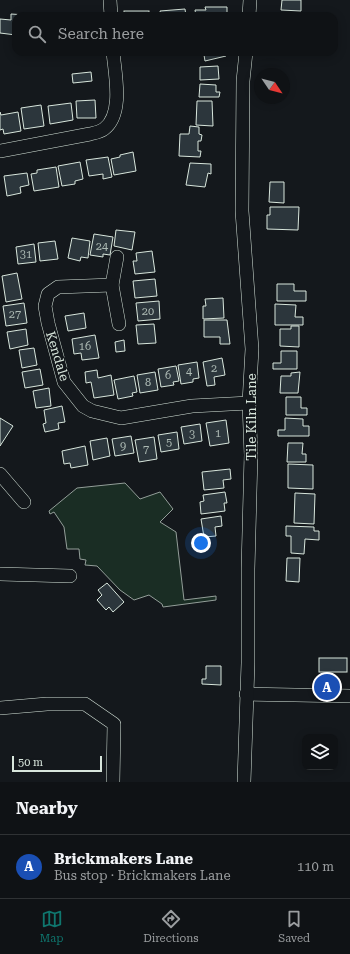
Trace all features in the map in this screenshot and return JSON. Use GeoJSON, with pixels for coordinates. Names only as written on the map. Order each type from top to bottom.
{"type":"FeatureCollection","features":[{"type":"Feature","properties":{"kind":"street"},"geometry":{"type":"LineString","coordinates":[[110,0],[111,12]]}},
{"type":"Feature","properties":{"kind":"street"},"geometry":{"type":"LineString","coordinates":[[249,12],[250,0]]}},
{"type":"Feature","properties":{"kind":"street"},"geometry":{"type":"LineString","coordinates":[[0,152],[90,134],[103,129],[111,122],[117,108],[113,56]]}},
{"type":"Feature","properties":{"kind":"street","name":"Tile Kiln Lane"},"geometry":{"type":"LineString","coordinates":[[244,782],[248,663],[248,569],[251,455],[249,402],[252,349],[242,211],[243,81],[246,56]]}},
{"type":"Feature","properties":{"kind":"street"},"geometry":{"type":"LineString","coordinates":[[117,257],[112,285],[119,324]]}},
{"type":"Feature","properties":{"kind":"street","name":"Kendale"},"geometry":{"type":"LineString","coordinates":[[112,285],[58,287],[48,294],[46,306],[48,323],[64,382],[83,406],[96,413],[121,418],[192,406],[249,402]]}},
{"type":"Feature","properties":{"kind":"street"},"geometry":{"type":"LineString","coordinates":[[0,474],[24,502]]}},
{"type":"Feature","properties":{"kind":"street"},"geometry":{"type":"LineString","coordinates":[[0,574],[70,576]]}},
{"type":"Feature","properties":{"kind":"street"},"geometry":{"type":"LineString","coordinates":[[246,694],[350,696]]}},
{"type":"Feature","properties":{"kind":"street"},"geometry":{"type":"LineString","coordinates":[[0,708],[47,704],[85,704],[114,724],[113,782]]}},
{"type":"Feature","properties":{"kind":"green space"},"geometry":{"type":"Polygon","coordinates":[[[125,483],[140,499],[160,492],[173,509],[160,522],[176,532],[184,600],[216,596],[216,600],[163,607],[162,604],[149,595],[134,600],[120,590],[97,566],[85,565],[86,560],[80,559],[79,549],[67,549],[64,527],[54,512],[50,514],[49,511],[77,488],[125,483]]]}},
{"type":"Feature","properties":{"kind":"building"},"geometry":{"type":"Polygon","coordinates":[[[282,0],[301,0],[301,11],[281,10],[282,0]]]}},
{"type":"Feature","properties":{"kind":"building"},"geometry":{"type":"Polygon","coordinates":[[[205,7],[227,7],[227,12],[195,12],[195,10],[206,10],[205,7]]]}},
{"type":"Feature","properties":{"kind":"building"},"geometry":{"type":"Polygon","coordinates":[[[185,9],[185,12],[160,12],[185,9]]]}},
{"type":"Feature","properties":{"kind":"building"},"geometry":{"type":"Polygon","coordinates":[[[124,11],[149,11],[149,12],[124,11]]]}},
{"type":"Feature","properties":{"kind":"building"},"geometry":{"type":"Polygon","coordinates":[[[12,14],[12,34],[0,33],[0,19],[11,20],[12,14]]]}},
{"type":"Feature","properties":{"kind":"building"},"geometry":{"type":"Polygon","coordinates":[[[204,56],[226,56],[205,61],[204,56]]]}},
{"type":"Feature","properties":{"kind":"building"},"geometry":{"type":"Polygon","coordinates":[[[218,66],[219,79],[200,80],[200,67],[218,66]]]}},
{"type":"Feature","properties":{"kind":"building"},"geometry":{"type":"Polygon","coordinates":[[[91,72],[92,81],[73,83],[72,74],[91,72]]]}},
{"type":"Feature","properties":{"kind":"building"},"geometry":{"type":"Polygon","coordinates":[[[200,84],[216,85],[216,92],[220,92],[219,97],[199,97],[200,84]]]}},
{"type":"Feature","properties":{"kind":"building"},"geometry":{"type":"Polygon","coordinates":[[[95,100],[96,118],[77,118],[76,101],[95,100]]]}},
{"type":"Feature","properties":{"kind":"building"},"geometry":{"type":"Polygon","coordinates":[[[197,101],[212,101],[213,126],[196,125],[197,101]]]}},
{"type":"Feature","properties":{"kind":"building"},"geometry":{"type":"Polygon","coordinates":[[[71,103],[73,120],[50,124],[48,106],[71,103]]]}},
{"type":"Feature","properties":{"kind":"building"},"geometry":{"type":"Polygon","coordinates":[[[41,105],[44,126],[24,129],[21,108],[41,105]]]}},
{"type":"Feature","properties":{"kind":"building"},"geometry":{"type":"Polygon","coordinates":[[[0,112],[1,115],[18,112],[21,131],[4,134],[3,129],[0,130],[0,112]]]}},
{"type":"Feature","properties":{"kind":"building"},"geometry":{"type":"Polygon","coordinates":[[[190,126],[199,127],[199,134],[202,135],[201,141],[198,141],[198,151],[201,151],[200,157],[179,156],[180,134],[189,134],[190,126]]]}},
{"type":"Feature","properties":{"kind":"building"},"geometry":{"type":"Polygon","coordinates":[[[133,152],[136,171],[114,175],[111,159],[133,152]]]}},
{"type":"Feature","properties":{"kind":"building"},"geometry":{"type":"Polygon","coordinates":[[[108,157],[112,177],[103,179],[103,174],[89,176],[86,160],[108,157]]]}},
{"type":"Feature","properties":{"kind":"building"},"geometry":{"type":"Polygon","coordinates":[[[80,162],[83,179],[75,181],[75,184],[62,186],[58,166],[80,162]]]}},
{"type":"Feature","properties":{"kind":"building"},"geometry":{"type":"Polygon","coordinates":[[[190,163],[211,164],[211,174],[208,173],[205,187],[186,185],[190,163]]]}},
{"type":"Feature","properties":{"kind":"building"},"geometry":{"type":"Polygon","coordinates":[[[56,167],[59,187],[34,191],[31,174],[37,173],[37,170],[56,167]]]}},
{"type":"Feature","properties":{"kind":"building"},"geometry":{"type":"Polygon","coordinates":[[[27,173],[29,185],[20,187],[21,193],[7,196],[4,176],[27,173]]]}},
{"type":"Feature","properties":{"kind":"building"},"geometry":{"type":"Polygon","coordinates":[[[270,182],[284,182],[284,203],[269,202],[270,182]]]}},
{"type":"Feature","properties":{"kind":"building"},"geometry":{"type":"Polygon","coordinates":[[[270,207],[299,207],[298,230],[267,229],[267,215],[270,215],[270,207]]]}},
{"type":"Feature","properties":{"kind":"building"},"geometry":{"type":"Polygon","coordinates":[[[116,230],[135,232],[132,250],[114,246],[116,230]]]}},
{"type":"Feature","properties":{"kind":"building"},"geometry":{"type":"Polygon","coordinates":[[[94,234],[113,237],[110,255],[103,254],[103,257],[90,255],[94,234]]]}},
{"type":"Feature","properties":{"kind":"building"},"geometry":{"type":"Polygon","coordinates":[[[72,238],[90,241],[88,258],[81,257],[80,261],[68,258],[72,238]]]}},
{"type":"Feature","properties":{"kind":"building"},"geometry":{"type":"Polygon","coordinates":[[[55,241],[58,259],[40,261],[38,243],[55,241]]]}},
{"type":"Feature","properties":{"kind":"building"},"geometry":{"type":"Polygon","coordinates":[[[34,244],[36,262],[18,264],[16,247],[34,244]]]}},
{"type":"Feature","properties":{"kind":"building"},"geometry":{"type":"Polygon","coordinates":[[[152,251],[155,272],[135,274],[133,261],[137,261],[136,253],[152,251]]]}},
{"type":"Feature","properties":{"kind":"building"},"geometry":{"type":"Polygon","coordinates":[[[17,273],[22,299],[6,302],[2,276],[17,273]]]}},
{"type":"Feature","properties":{"kind":"building"},"geometry":{"type":"Polygon","coordinates":[[[155,279],[157,296],[135,298],[133,281],[155,279]]]}},
{"type":"Feature","properties":{"kind":"building"},"geometry":{"type":"Polygon","coordinates":[[[277,284],[294,284],[294,291],[306,291],[306,301],[277,301],[277,284]]]}},
{"type":"Feature","properties":{"kind":"building"},"geometry":{"type":"Polygon","coordinates":[[[223,298],[224,318],[203,319],[203,306],[206,306],[205,299],[223,298]]]}},
{"type":"Feature","properties":{"kind":"building"},"geometry":{"type":"Polygon","coordinates":[[[159,301],[160,319],[138,321],[136,303],[159,301]]]}},
{"type":"Feature","properties":{"kind":"building"},"geometry":{"type":"Polygon","coordinates":[[[24,303],[27,323],[6,326],[3,306],[24,303]]]}},
{"type":"Feature","properties":{"kind":"building"},"geometry":{"type":"Polygon","coordinates":[[[275,304],[296,305],[295,317],[303,317],[303,325],[275,325],[275,304]]]}},
{"type":"Feature","properties":{"kind":"building"},"geometry":{"type":"Polygon","coordinates":[[[84,313],[86,328],[68,331],[65,316],[84,313]]]}},
{"type":"Feature","properties":{"kind":"building"},"geometry":{"type":"Polygon","coordinates":[[[204,320],[227,320],[230,344],[220,344],[220,337],[204,337],[204,320]]]}},
{"type":"Feature","properties":{"kind":"building"},"geometry":{"type":"Polygon","coordinates":[[[154,324],[156,343],[138,344],[136,325],[154,324]]]}},
{"type":"Feature","properties":{"kind":"building"},"geometry":{"type":"Polygon","coordinates":[[[291,326],[299,326],[299,347],[280,346],[280,329],[291,329],[291,326]]]}},
{"type":"Feature","properties":{"kind":"building"},"geometry":{"type":"Polygon","coordinates":[[[26,329],[28,345],[10,349],[7,332],[26,329]]]}},
{"type":"Feature","properties":{"kind":"building"},"geometry":{"type":"Polygon","coordinates":[[[95,335],[99,358],[82,360],[81,353],[74,354],[72,339],[95,335]]]}},
{"type":"Feature","properties":{"kind":"building"},"geometry":{"type":"Polygon","coordinates":[[[124,340],[125,351],[116,352],[115,342],[124,340]]]}},
{"type":"Feature","properties":{"kind":"building"},"geometry":{"type":"Polygon","coordinates":[[[34,348],[37,365],[22,368],[19,350],[34,348]]]}},
{"type":"Feature","properties":{"kind":"building"},"geometry":{"type":"Polygon","coordinates":[[[281,351],[297,351],[297,369],[273,369],[273,363],[281,363],[281,351]]]}},
{"type":"Feature","properties":{"kind":"building"},"geometry":{"type":"Polygon","coordinates":[[[222,358],[225,375],[214,377],[215,385],[207,386],[203,362],[222,358]]]}},
{"type":"Feature","properties":{"kind":"building"},"geometry":{"type":"Polygon","coordinates":[[[197,362],[199,378],[193,379],[193,382],[181,384],[178,365],[197,362]]]}},
{"type":"Feature","properties":{"kind":"building"},"geometry":{"type":"Polygon","coordinates":[[[176,366],[179,381],[173,382],[174,385],[161,387],[158,369],[176,366]]]}},
{"type":"Feature","properties":{"kind":"building"},"geometry":{"type":"Polygon","coordinates":[[[40,369],[43,385],[25,388],[22,372],[40,369]]]}},
{"type":"Feature","properties":{"kind":"building"},"geometry":{"type":"Polygon","coordinates":[[[97,370],[98,378],[111,375],[114,395],[94,398],[91,382],[86,383],[85,372],[97,370]]]}},
{"type":"Feature","properties":{"kind":"building"},"geometry":{"type":"Polygon","coordinates":[[[155,372],[158,390],[140,393],[137,375],[155,372]]]}},
{"type":"Feature","properties":{"kind":"building"},"geometry":{"type":"Polygon","coordinates":[[[300,372],[298,393],[280,393],[281,376],[291,376],[291,373],[300,372]]]}},
{"type":"Feature","properties":{"kind":"building"},"geometry":{"type":"Polygon","coordinates":[[[134,376],[137,392],[132,393],[133,396],[118,399],[114,380],[134,376]]]}},
{"type":"Feature","properties":{"kind":"building"},"geometry":{"type":"Polygon","coordinates":[[[49,388],[51,406],[36,408],[33,391],[49,388]]]}},
{"type":"Feature","properties":{"kind":"building"},"geometry":{"type":"Polygon","coordinates":[[[286,397],[301,397],[301,408],[307,408],[307,415],[286,415],[286,397]]]}},
{"type":"Feature","properties":{"kind":"building"},"geometry":{"type":"Polygon","coordinates":[[[62,406],[65,422],[58,423],[59,429],[45,432],[43,424],[46,423],[44,410],[62,406]]]}},
{"type":"Feature","properties":{"kind":"building"},"geometry":{"type":"Polygon","coordinates":[[[0,418],[13,426],[0,446],[0,418]]]}},
{"type":"Feature","properties":{"kind":"building"},"geometry":{"type":"Polygon","coordinates":[[[285,418],[303,419],[303,426],[309,426],[309,436],[278,436],[278,430],[285,430],[285,418]]]}},
{"type":"Feature","properties":{"kind":"building"},"geometry":{"type":"Polygon","coordinates":[[[226,420],[229,443],[210,446],[206,423],[226,420]]]}},
{"type":"Feature","properties":{"kind":"building"},"geometry":{"type":"Polygon","coordinates":[[[200,424],[202,441],[184,444],[181,427],[200,424]]]}},
{"type":"Feature","properties":{"kind":"building"},"geometry":{"type":"Polygon","coordinates":[[[177,432],[179,449],[161,452],[158,435],[177,432]]]}},
{"type":"Feature","properties":{"kind":"building"},"geometry":{"type":"Polygon","coordinates":[[[131,436],[134,453],[115,456],[112,439],[131,436]]]}},
{"type":"Feature","properties":{"kind":"building"},"geometry":{"type":"Polygon","coordinates":[[[154,437],[157,459],[139,462],[135,440],[154,437]]]}},
{"type":"Feature","properties":{"kind":"building"},"geometry":{"type":"Polygon","coordinates":[[[107,438],[110,456],[93,460],[90,441],[107,438]]]}},
{"type":"Feature","properties":{"kind":"building"},"geometry":{"type":"Polygon","coordinates":[[[288,443],[303,443],[302,454],[306,454],[306,462],[287,462],[288,443]]]}},
{"type":"Feature","properties":{"kind":"building"},"geometry":{"type":"Polygon","coordinates":[[[85,446],[88,465],[71,468],[70,463],[64,464],[62,451],[85,446]]]}},
{"type":"Feature","properties":{"kind":"building"},"geometry":{"type":"Polygon","coordinates":[[[288,464],[313,465],[313,489],[288,488],[288,464]]]}},
{"type":"Feature","properties":{"kind":"building"},"geometry":{"type":"Polygon","coordinates":[[[230,469],[231,479],[223,480],[224,488],[204,490],[202,472],[230,469]]]}},
{"type":"Feature","properties":{"kind":"building"},"geometry":{"type":"Polygon","coordinates":[[[225,492],[227,503],[224,503],[225,511],[201,514],[200,502],[204,501],[203,495],[225,492]]]}},
{"type":"Feature","properties":{"kind":"building"},"geometry":{"type":"Polygon","coordinates":[[[295,493],[315,494],[314,524],[294,523],[295,493]]]}},
{"type":"Feature","properties":{"kind":"building"},"geometry":{"type":"Polygon","coordinates":[[[221,516],[222,526],[215,527],[216,536],[204,537],[201,519],[221,516]]]}},
{"type":"Feature","properties":{"kind":"building"},"geometry":{"type":"Polygon","coordinates":[[[286,526],[314,527],[314,531],[319,531],[319,540],[305,539],[304,554],[291,553],[291,536],[286,536],[286,526]]]}},
{"type":"Feature","properties":{"kind":"building"},"geometry":{"type":"Polygon","coordinates":[[[287,558],[300,558],[299,582],[286,581],[287,558]]]}},
{"type":"Feature","properties":{"kind":"building"},"geometry":{"type":"Polygon","coordinates":[[[107,583],[124,602],[113,612],[109,607],[106,610],[97,600],[102,595],[98,590],[107,583]]]}},
{"type":"Feature","properties":{"kind":"building"},"geometry":{"type":"Polygon","coordinates":[[[319,658],[347,658],[347,672],[319,672],[319,658]]]}},
{"type":"Feature","properties":{"kind":"building"},"geometry":{"type":"Polygon","coordinates":[[[206,666],[221,666],[221,685],[202,684],[202,679],[206,679],[206,666]]]}},
{"type":"Feature","properties":{"kind":"place","name":"Brickmakers Lane"},"geometry":{"type":"Point","coordinates":[327,687]}}]}
